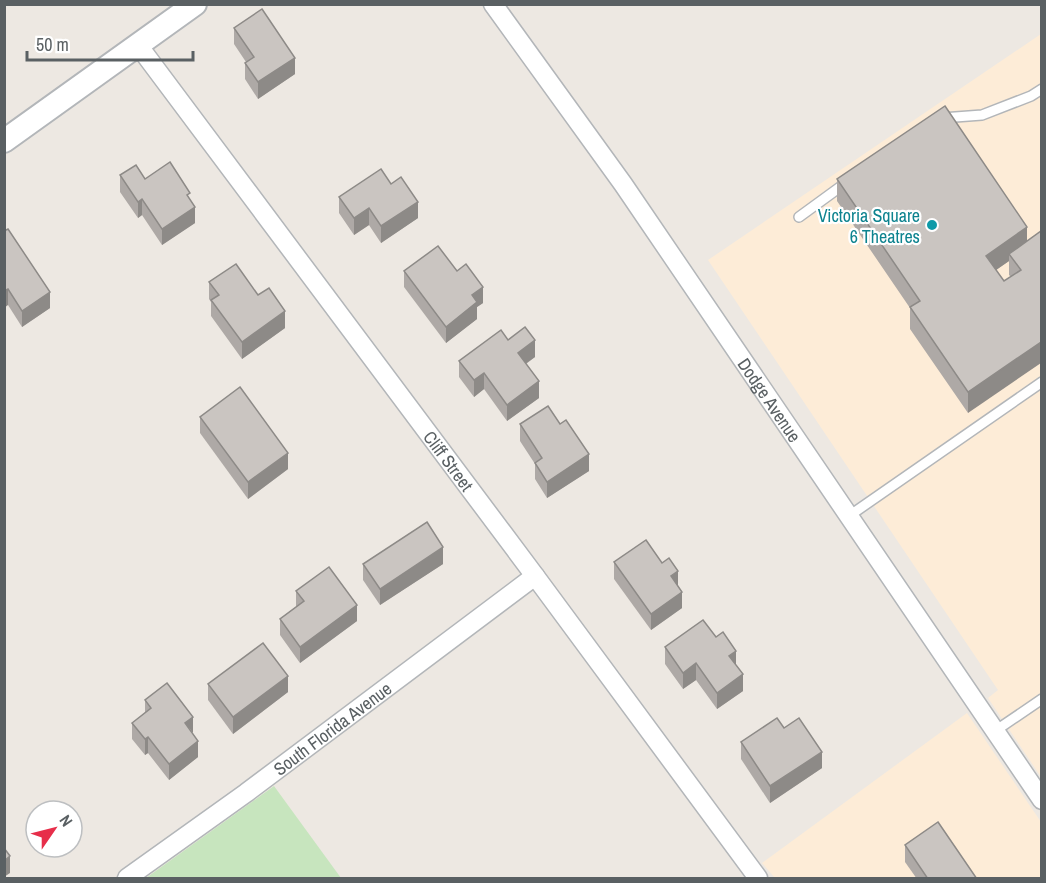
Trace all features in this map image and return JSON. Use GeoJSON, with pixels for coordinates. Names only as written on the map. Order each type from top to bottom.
{"type":"FeatureCollection","features":[{"type":"Feature","properties":{"kind":"street"},"geometry":{"type":"LineString","coordinates":[[4,141],[195,4]]}},
{"type":"Feature","properties":{"kind":"street","name":"Dodge Avenue"},"geometry":{"type":"LineString","coordinates":[[493,4],[623,184],[1041,800]]}},
{"type":"Feature","properties":{"kind":"street","name":"Cliff Street"},"geometry":{"type":"LineString","coordinates":[[138,45],[535,576],[758,879]]}},
{"type":"Feature","properties":{"kind":"street","name":"South Florida Avenue"},"geometry":{"type":"LineString","coordinates":[[127,879],[246,793],[535,576]]}},
{"type":"Feature","properties":{"kind":"lane"},"geometry":{"type":"LineString","coordinates":[[936,118],[982,115],[1031,96],[1041,89]]}},
{"type":"Feature","properties":{"kind":"lane"},"geometry":{"type":"LineString","coordinates":[[799,217],[854,177]]}},
{"type":"Feature","properties":{"kind":"lane"},"geometry":{"type":"LineString","coordinates":[[849,516],[1041,382]]}},
{"type":"Feature","properties":{"kind":"lane"},"geometry":{"type":"LineString","coordinates":[[995,731],[1041,699]]}},
{"type":"Feature","properties":{"kind":"shaded area"},"geometry":{"type":"Polygon","coordinates":[[[1041,34],[1041,777],[988,698],[998,690],[708,260],[1041,34]]]}},
{"type":"Feature","properties":{"kind":"shaded area"},"geometry":{"type":"Polygon","coordinates":[[[967,713],[1041,822],[1041,878],[775,878],[762,863],[967,713]]]}},
{"type":"Feature","properties":{"kind":"green space"},"geometry":{"type":"Polygon","coordinates":[[[274,786],[341,878],[146,878],[274,786]]]}},
{"type":"Feature","properties":{"kind":"building"},"geometry":{"type":"Polygon","coordinates":[[[262,9],[295,58],[258,82],[245,63],[254,57],[234,28],[262,9]]]}},
{"type":"Feature","properties":{"kind":"building"},"geometry":{"type":"Polygon","coordinates":[[[945,106],[1027,227],[986,256],[1004,281],[1021,270],[1009,254],[1041,231],[1041,342],[968,392],[910,307],[920,301],[837,179],[945,106]]]}},
{"type":"Feature","properties":{"kind":"building"},"geometry":{"type":"Polygon","coordinates":[[[170,162],[190,193],[187,195],[195,207],[162,229],[142,199],[138,202],[120,175],[136,165],[145,179],[170,162]]]}},
{"type":"Feature","properties":{"kind":"building"},"geometry":{"type":"Polygon","coordinates":[[[381,169],[391,184],[401,177],[418,202],[381,226],[369,208],[354,218],[339,197],[381,169]]]}},
{"type":"Feature","properties":{"kind":"building"},"geometry":{"type":"Polygon","coordinates":[[[8,229],[50,292],[22,311],[8,289],[4,291],[4,231],[8,229]]]}},
{"type":"Feature","properties":{"kind":"building"},"geometry":{"type":"Polygon","coordinates":[[[438,246],[457,271],[466,264],[483,287],[472,295],[477,302],[446,327],[404,271],[438,246]]]}},
{"type":"Feature","properties":{"kind":"building"},"geometry":{"type":"Polygon","coordinates":[[[236,264],[258,295],[269,288],[285,311],[242,342],[211,300],[219,295],[209,282],[236,264]]]}},
{"type":"Feature","properties":{"kind":"building"},"geometry":{"type":"Polygon","coordinates":[[[525,327],[535,340],[518,353],[539,381],[507,405],[484,373],[474,380],[459,361],[501,330],[508,340],[525,327]]]}},
{"type":"Feature","properties":{"kind":"building"},"geometry":{"type":"Polygon","coordinates":[[[240,387],[288,453],[248,482],[200,417],[240,387]]]}},
{"type":"Feature","properties":{"kind":"building"},"geometry":{"type":"Polygon","coordinates":[[[548,406],[560,424],[566,420],[589,454],[547,482],[535,463],[542,458],[520,424],[548,406]]]}},
{"type":"Feature","properties":{"kind":"building"},"geometry":{"type":"Polygon","coordinates":[[[427,522],[443,547],[380,589],[363,564],[427,522]]]}},
{"type":"Feature","properties":{"kind":"building"},"geometry":{"type":"Polygon","coordinates":[[[646,540],[662,563],[669,558],[678,571],[671,576],[682,592],[651,614],[614,562],[646,540]]]}},
{"type":"Feature","properties":{"kind":"building"},"geometry":{"type":"Polygon","coordinates":[[[329,567],[357,605],[300,647],[280,619],[304,601],[296,591],[329,567]]]}},
{"type":"Feature","properties":{"kind":"building"},"geometry":{"type":"Polygon","coordinates":[[[703,620],[716,637],[723,632],[736,651],[729,656],[743,674],[717,693],[696,663],[683,673],[665,647],[703,620]]]}},
{"type":"Feature","properties":{"kind":"building"},"geometry":{"type":"Polygon","coordinates":[[[263,643],[288,676],[233,717],[208,684],[263,643]]]}},
{"type":"Feature","properties":{"kind":"building"},"geometry":{"type":"Polygon","coordinates":[[[167,683],[193,717],[185,723],[198,741],[169,764],[148,737],[145,739],[132,723],[151,708],[145,700],[167,683]]]}},
{"type":"Feature","properties":{"kind":"building"},"geometry":{"type":"Polygon","coordinates":[[[777,718],[784,728],[799,718],[822,752],[770,786],[741,742],[777,718]]]}},
{"type":"Feature","properties":{"kind":"building"},"geometry":{"type":"Polygon","coordinates":[[[938,822],[977,879],[928,879],[905,845],[938,822]]]}},
{"type":"Feature","properties":{"kind":"building"},"geometry":{"type":"Polygon","coordinates":[[[4,848],[10,856],[4,861],[4,848]]]}},
{"type":"Feature","properties":{"kind":"place","name":"Victoria Square 6 Theatres"},"geometry":{"type":"Point","coordinates":[932,225]}}]}
